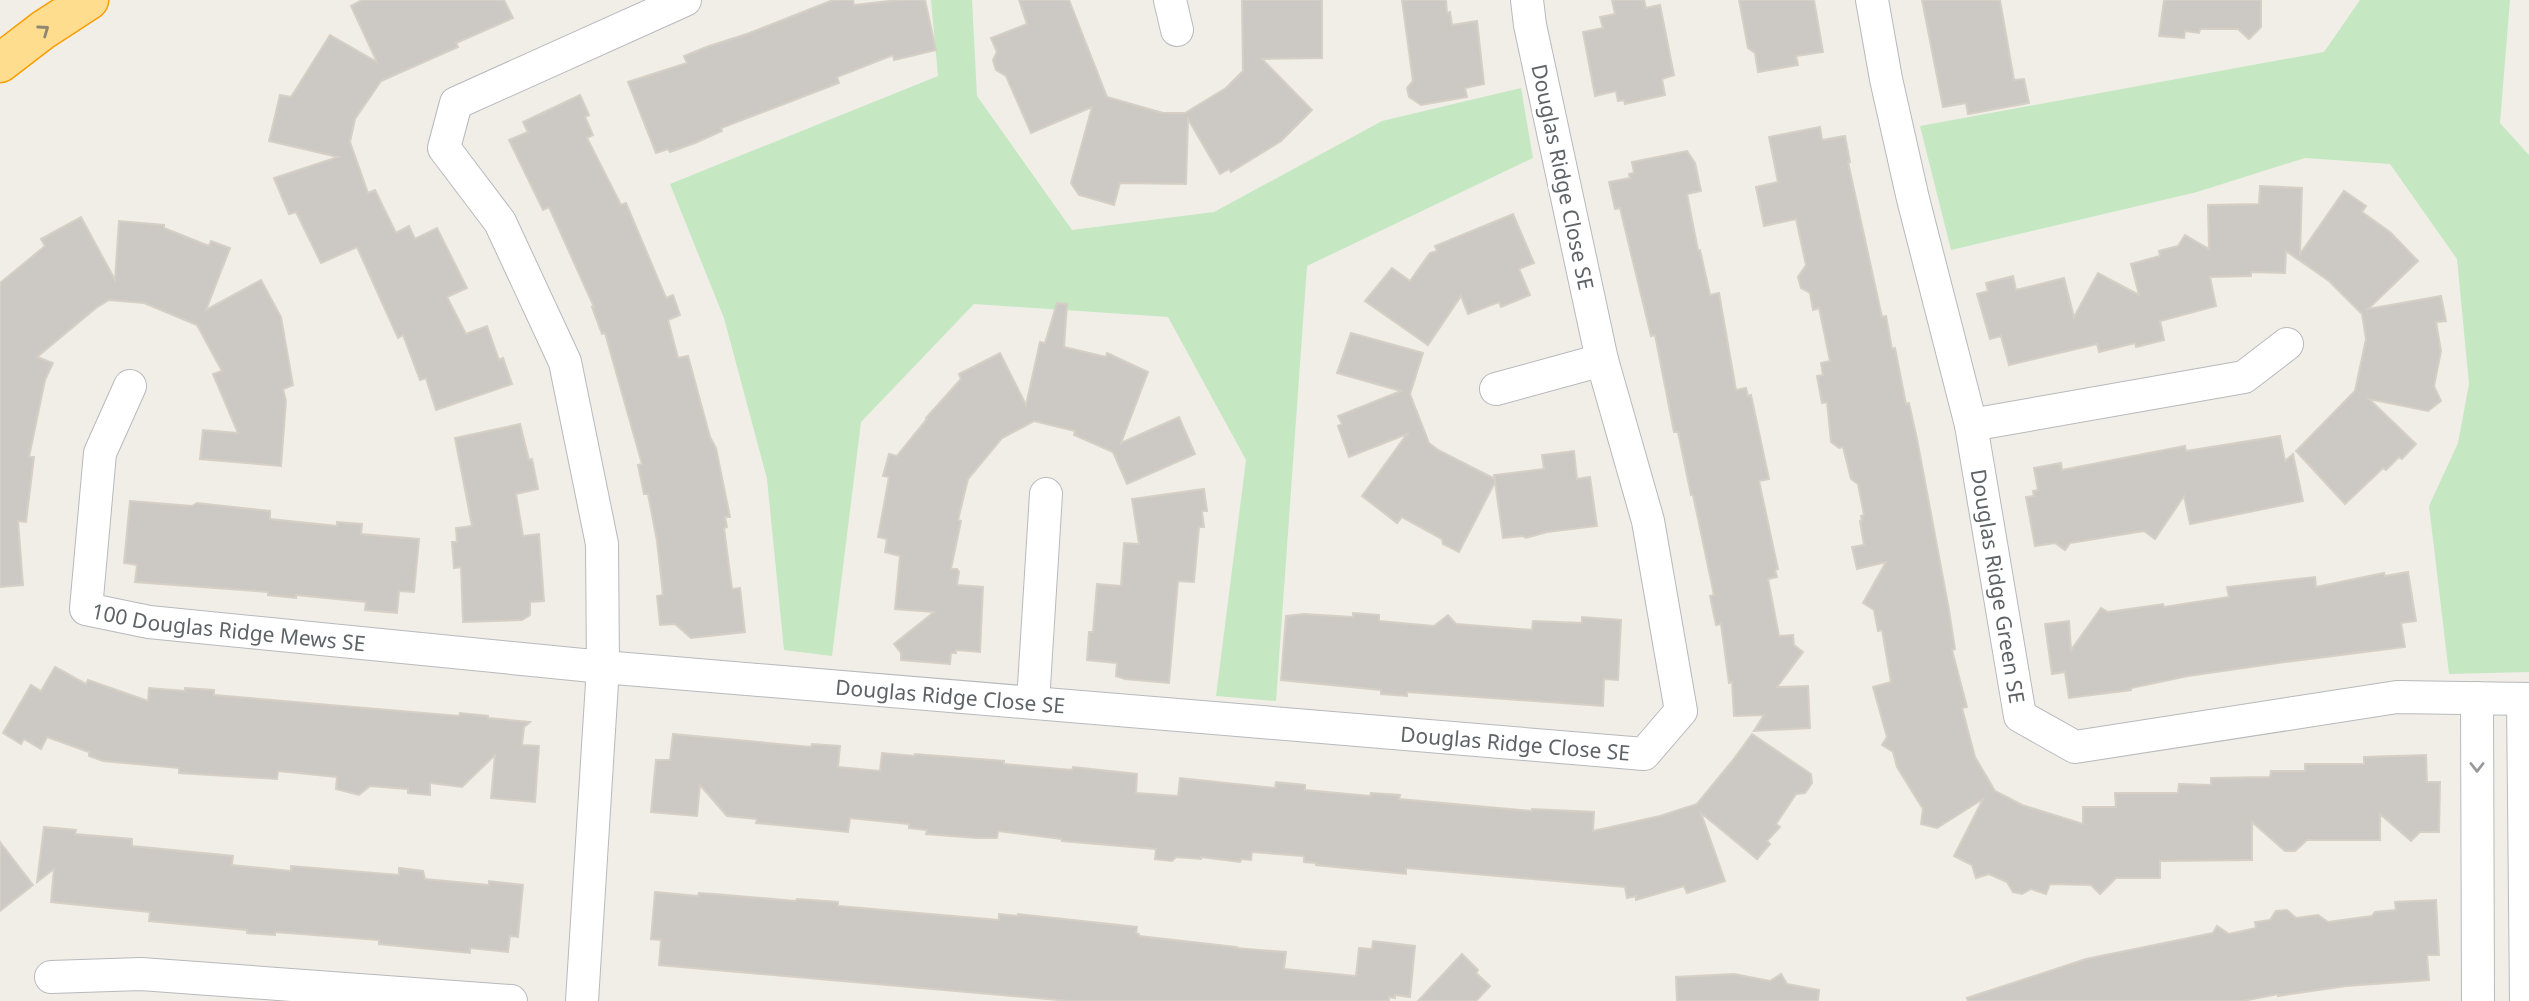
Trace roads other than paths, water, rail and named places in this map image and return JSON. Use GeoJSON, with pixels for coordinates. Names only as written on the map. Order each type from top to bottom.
{"type":"FeatureCollection","features":[{"type":"Feature","properties":{"kind":"highway"},"geometry":{"type":"LineString","coordinates":[[0,63],[89,0]]}},
{"type":"Feature","properties":{"kind":"street"},"geometry":{"type":"LineString","coordinates":[[582,1001],[603,667],[602,544],[565,362],[500,222],[444,148],[456,103],[685,0]]}},
{"type":"Feature","properties":{"kind":"street"},"geometry":{"type":"LineString","coordinates":[[1170,0],[1177,30]]}},
{"type":"Feature","properties":{"kind":"street","name":"Douglas Ridge Close SE"},"geometry":{"type":"LineString","coordinates":[[603,667],[1644,754],[1681,711],[1648,521],[1602,360],[1527,0]]}},
{"type":"Feature","properties":{"kind":"street","name":"Douglas Ridge Green SE"},"geometry":{"type":"LineString","coordinates":[[1872,0],[1886,79],[1913,199],[1971,425],[2020,716],[2075,747],[2397,697],[2526,699],[2526,1001]]}},
{"type":"Feature","properties":{"kind":"street"},"geometry":{"type":"LineString","coordinates":[[1971,425],[2244,377],[2287,344]]}},
{"type":"Feature","properties":{"kind":"street"},"geometry":{"type":"LineString","coordinates":[[1496,388],[1602,360]]}},
{"type":"Feature","properties":{"kind":"street","name":"100 Douglas Ridge Mews SE"},"geometry":{"type":"LineString","coordinates":[[130,386],[100,453],[86,609],[149,622],[603,667]]}},
{"type":"Feature","properties":{"kind":"street"},"geometry":{"type":"LineString","coordinates":[[1033,702],[1046,494]]}},
{"type":"Feature","properties":{"kind":"street"},"geometry":{"type":"LineString","coordinates":[[2477,698],[2478,1001]]}},
{"type":"Feature","properties":{"kind":"street"},"geometry":{"type":"LineString","coordinates":[[51,977],[141,974],[511,1001]]}}]}
